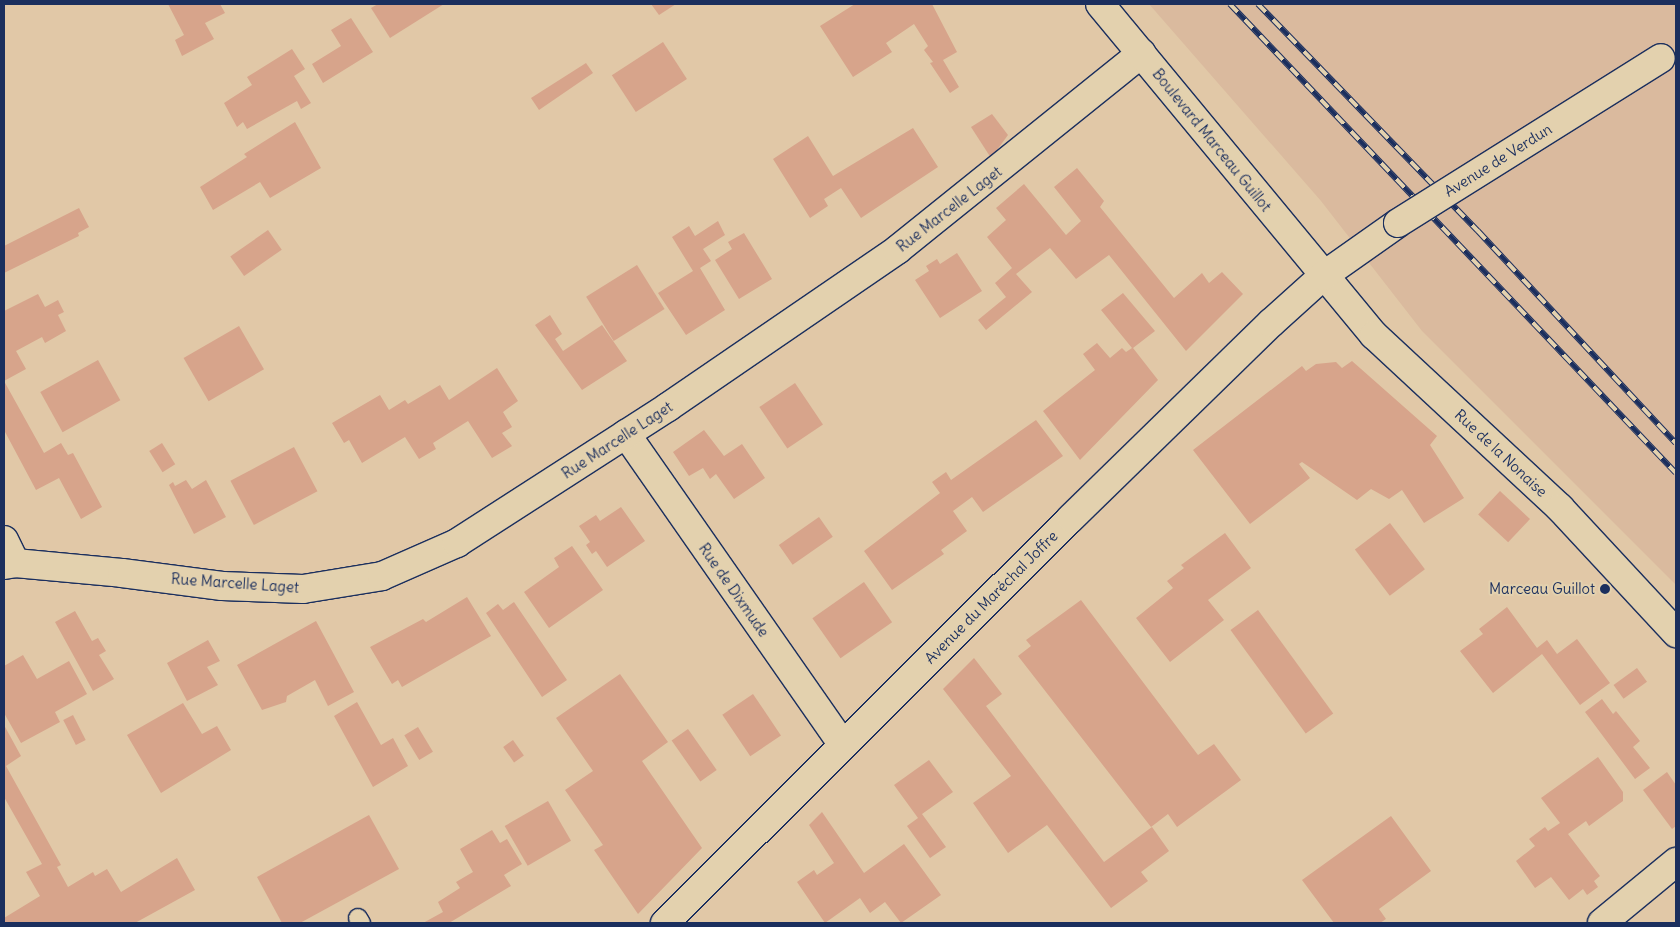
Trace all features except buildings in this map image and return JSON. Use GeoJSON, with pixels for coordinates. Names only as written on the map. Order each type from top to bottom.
{"type":"FeatureCollection","features":[{"type":"Feature","properties":{"kind":"street","name":"Boulevard Marceau Guillot"},"geometry":{"type":"LineString","coordinates":[[1100,4],[1323,276]]}},
{"type":"Feature","properties":{"kind":"street","name":"Rue Marcelle Laget"},"geometry":{"type":"LineString","coordinates":[[7,556],[222,586],[303,589],[382,576],[458,543],[626,434],[897,250],[1142,54]]}},
{"type":"Feature","properties":{"kind":"street","name":"Avenue de Verdun"},"geometry":{"type":"LineString","coordinates":[[1323,276],[1398,223],[1669,54]]}},
{"type":"Feature","properties":{"kind":"street","name":"Rue de la Nonaise"},"geometry":{"type":"LineString","coordinates":[[1323,276],[1383,344],[1560,508],[1676,633]]}},
{"type":"Feature","properties":{"kind":"street","name":"Avenue du Maréchal Joffre"},"geometry":{"type":"LineString","coordinates":[[665,923],[1085,504],[1323,276]]}},
{"type":"Feature","properties":{"kind":"street","name":"Rue de Dixmude"},"geometry":{"type":"LineString","coordinates":[[626,434],[843,745]]}},
{"type":"Feature","properties":{"kind":"street"},"geometry":{"type":"LineString","coordinates":[[1602,923],[1676,862]]}},
{"type":"Feature","properties":{"kind":"shaded area"},"geometry":{"type":"Polygon","coordinates":[[[1149,4],[1676,4],[1676,585],[1422,331],[1321,201],[1149,4]]]}},
{"type":"Feature","properties":{"kind":"railway"},"geometry":{"type":"LineString","coordinates":[[1230,4],[1676,473]]}},
{"type":"Feature","properties":{"kind":"railway"},"geometry":{"type":"LineString","coordinates":[[1258,4],[1478,231],[1676,443]]}},
{"type":"Feature","properties":{"kind":"place","name":"Marceau Guillot"},"geometry":{"type":"Point","coordinates":[1605,589]}}]}
